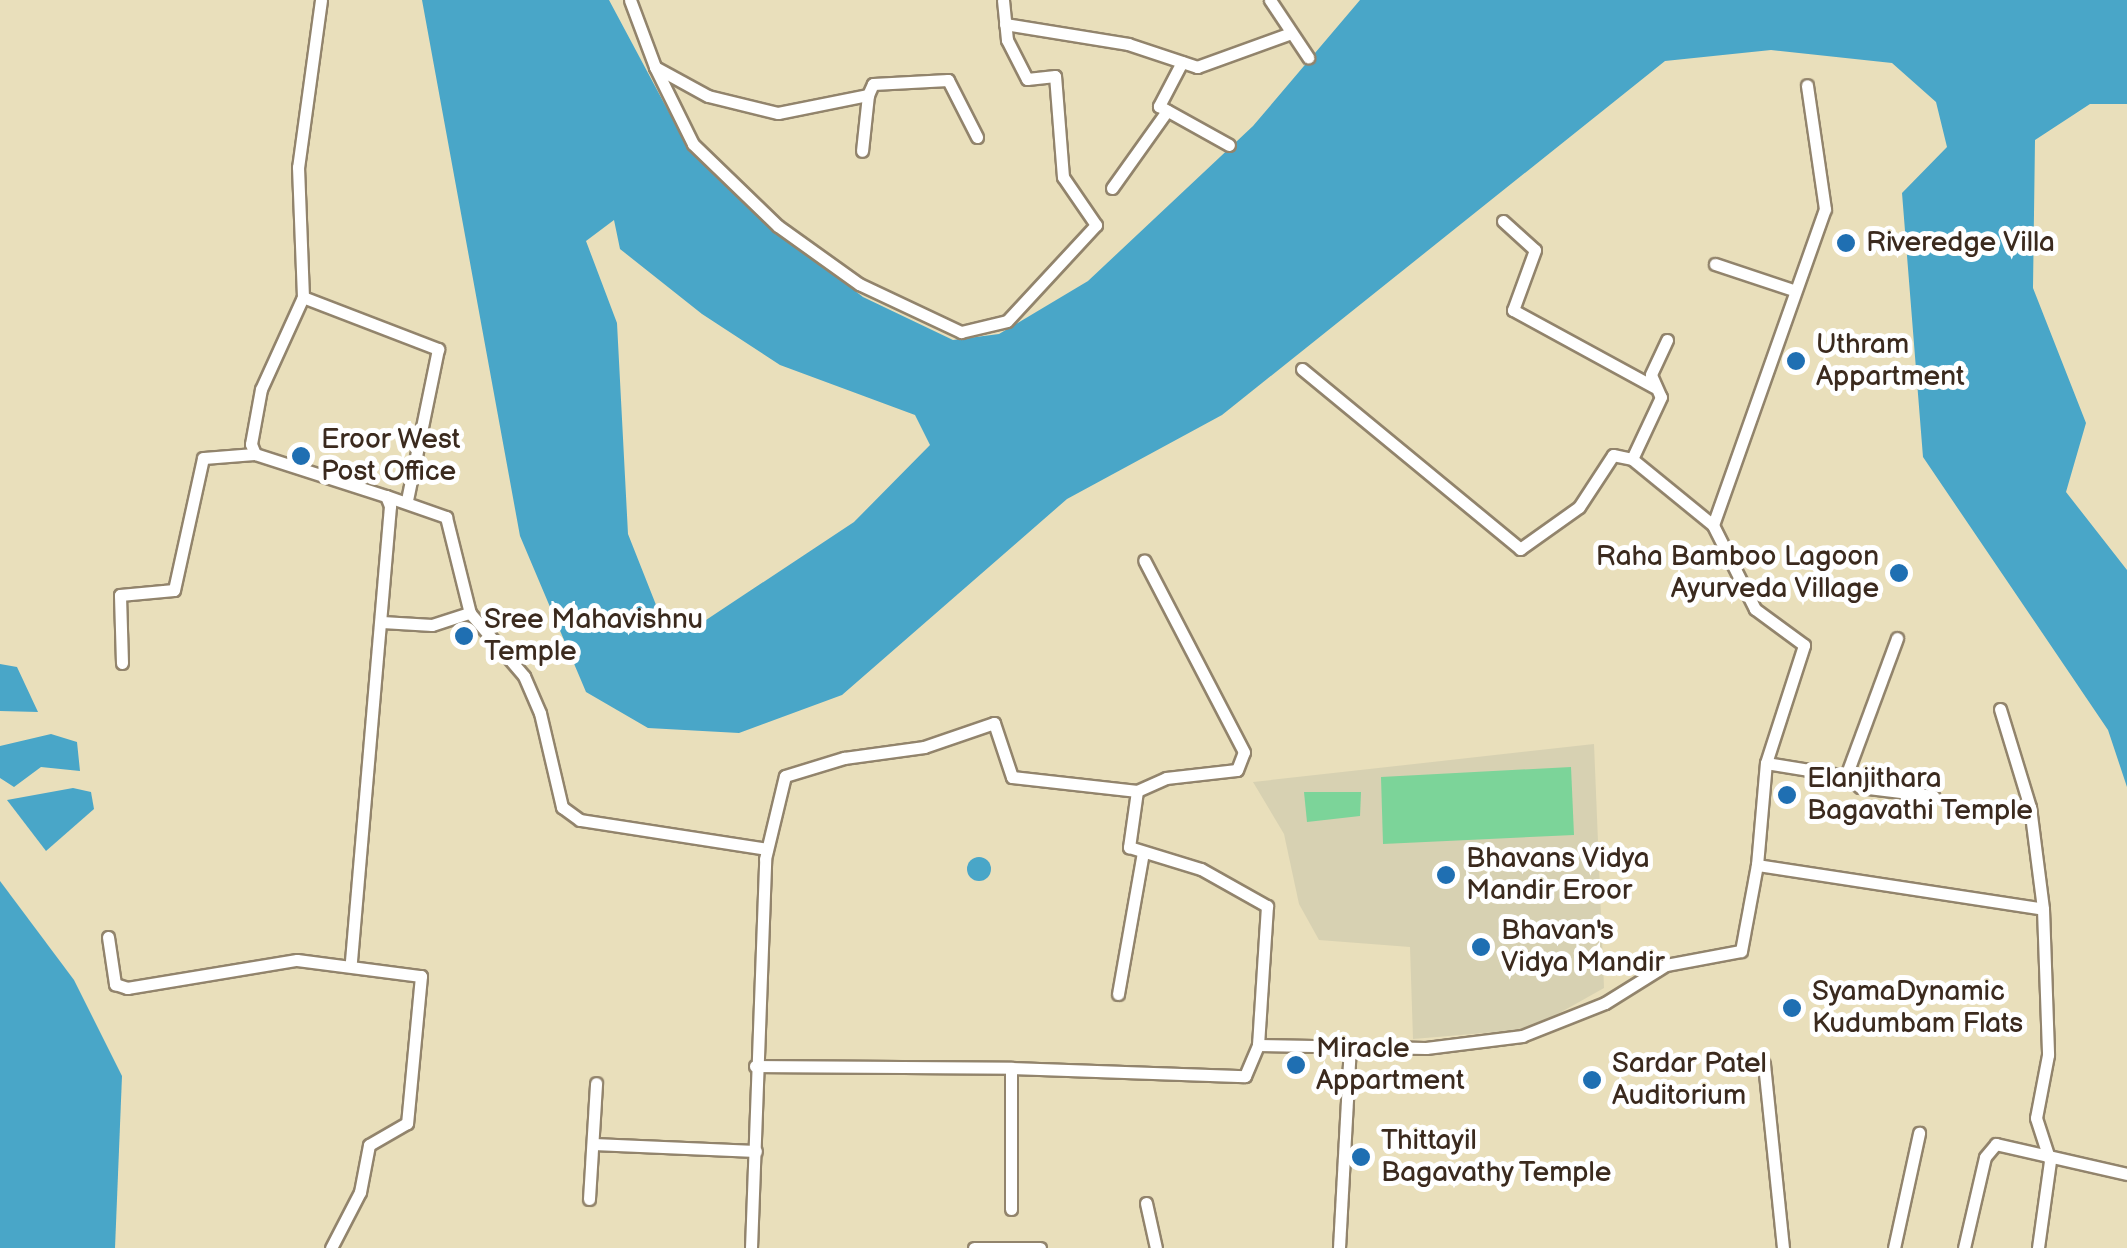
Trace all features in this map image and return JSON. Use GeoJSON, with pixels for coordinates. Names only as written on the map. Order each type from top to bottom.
{"type":"FeatureCollection","features":[{"type":"Feature","properties":{"kind":"street"},"geometry":{"type":"LineString","coordinates":[[255,454],[261,389],[303,297],[298,167],[320,0]]}},
{"type":"Feature","properties":{"kind":"street"},"geometry":{"type":"LineString","coordinates":[[630,0],[655,68],[693,144],[778,226],[859,284],[961,332],[1007,321],[1096,225],[1063,177],[1056,76],[1027,79],[1005,24],[1003,0]]}},
{"type":"Feature","properties":{"kind":"street"},"geometry":{"type":"LineString","coordinates":[[1270,0],[1308,57]]}},
{"type":"Feature","properties":{"kind":"street"},"geometry":{"type":"LineString","coordinates":[[1005,24],[1198,67],[1291,33]]}},
{"type":"Feature","properties":{"kind":"street"},"geometry":{"type":"LineString","coordinates":[[1182,62],[1160,106],[1229,145]]}},
{"type":"Feature","properties":{"kind":"street"},"geometry":{"type":"LineString","coordinates":[[655,68],[708,96],[778,113],[868,95]]}},
{"type":"Feature","properties":{"kind":"street"},"geometry":{"type":"LineString","coordinates":[[862,151],[868,95],[873,84],[948,80],[977,137]]}},
{"type":"Feature","properties":{"kind":"street"},"geometry":{"type":"LineString","coordinates":[[1713,525],[1793,290],[1825,210],[1806,85]]}},
{"type":"Feature","properties":{"kind":"street"},"geometry":{"type":"LineString","coordinates":[[1112,188],[1168,110]]}},
{"type":"Feature","properties":{"kind":"street"},"geometry":{"type":"LineString","coordinates":[[1503,220],[1535,250],[1513,310],[1654,387],[1662,397],[1632,459]]}},
{"type":"Feature","properties":{"kind":"street"},"geometry":{"type":"LineString","coordinates":[[1714,264],[1793,290]]}},
{"type":"Feature","properties":{"kind":"street"},"geometry":{"type":"LineString","coordinates":[[303,297],[438,349],[407,500]]}},
{"type":"Feature","properties":{"kind":"street"},"geometry":{"type":"LineString","coordinates":[[1654,387],[1667,340]]}},
{"type":"Feature","properties":{"kind":"street"},"geometry":{"type":"LineString","coordinates":[[1258,1046],[1350,1046],[1522,1036],[1605,1004],[1666,965],[1740,951],[1757,865],[1766,764],[1804,646],[1755,610],[1713,525],[1632,459],[1613,455],[1580,508],[1520,549],[1302,370]]}},
{"type":"Feature","properties":{"kind":"street"},"geometry":{"type":"LineString","coordinates":[[122,662],[120,596],[174,590],[202,458],[255,454],[407,500],[446,517],[470,613],[524,676],[562,807],[580,820],[767,849]]}},
{"type":"Feature","properties":{"kind":"street"},"geometry":{"type":"LineString","coordinates":[[350,963],[382,622],[386,496]]}},
{"type":"Feature","properties":{"kind":"street"},"geometry":{"type":"LineString","coordinates":[[751,1248],[755,1066],[767,849],[784,776],[994,723],[1012,777],[1137,791],[1166,778],[1237,770],[1244,752],[1144,560]]}},
{"type":"Feature","properties":{"kind":"street"},"geometry":{"type":"LineString","coordinates":[[382,622],[432,625],[470,613]]}},
{"type":"Feature","properties":{"kind":"street"},"geometry":{"type":"LineString","coordinates":[[1846,776],[1897,638]]}},
{"type":"Feature","properties":{"kind":"street"},"geometry":{"type":"LineString","coordinates":[[2000,709],[2030,806],[2043,909],[2048,1055],[2036,1118],[2050,1161],[2038,1248]]}},
{"type":"Feature","properties":{"kind":"street"},"geometry":{"type":"LineString","coordinates":[[1766,764],[1846,776],[1860,788],[1933,796]]}},
{"type":"Feature","properties":{"kind":"street"},"geometry":{"type":"LineString","coordinates":[[755,1066],[1011,1068],[1245,1076],[1258,1046],[1267,906],[1201,869],[1129,847],[1137,791]]}},
{"type":"Feature","properties":{"kind":"street"},"geometry":{"type":"LineString","coordinates":[[1118,994],[1143,852]]}},
{"type":"Feature","properties":{"kind":"street"},"geometry":{"type":"LineString","coordinates":[[1757,865],[2043,909]]}},
{"type":"Feature","properties":{"kind":"street"},"geometry":{"type":"LineString","coordinates":[[108,938],[114,984],[127,988],[297,960],[350,963],[421,976],[407,1122],[369,1145],[360,1192],[332,1248]]}},
{"type":"Feature","properties":{"kind":"street"},"geometry":{"type":"LineString","coordinates":[[1339,1248],[1350,1046]]}},
{"type":"Feature","properties":{"kind":"street"},"geometry":{"type":"LineString","coordinates":[[1764,1064],[1783,1248]]}},
{"type":"Feature","properties":{"kind":"street"},"geometry":{"type":"LineString","coordinates":[[1011,1068],[1011,1208]]}},
{"type":"Feature","properties":{"kind":"street"},"geometry":{"type":"LineString","coordinates":[[590,1199],[596,1083]]}},
{"type":"Feature","properties":{"kind":"street"},"geometry":{"type":"LineString","coordinates":[[1894,1248],[1920,1133]]}},
{"type":"Feature","properties":{"kind":"street"},"geometry":{"type":"LineString","coordinates":[[593,1144],[756,1151]]}},
{"type":"Feature","properties":{"kind":"street"},"geometry":{"type":"LineString","coordinates":[[1964,1248],[1989,1148],[2127,1174]]}},
{"type":"Feature","properties":{"kind":"street"},"geometry":{"type":"LineString","coordinates":[[1146,1203],[1156,1248]]}},
{"type":"Feature","properties":{"kind":"street"},"geometry":{"type":"LineString","coordinates":[[974,1248],[1040,1248]]}},
{"type":"Feature","properties":{"kind":"shaded area","name":"Bhavans Vidya Mandir Eroor"},"geometry":{"type":"Polygon","coordinates":[[[1594,744],[1604,988],[1531,1029],[1413,1039],[1410,947],[1319,940],[1299,904],[1284,834],[1253,782],[1594,744]]]}},
{"type":"Feature","properties":{"kind":"green space"},"geometry":{"type":"Polygon","coordinates":[[[1571,767],[1574,835],[1383,844],[1381,777],[1571,767]]]}},
{"type":"Feature","properties":{"kind":"green space"},"geometry":{"type":"Polygon","coordinates":[[[1304,792],[1361,792],[1360,816],[1307,822],[1304,792]]]}},
{"type":"Feature","properties":{"kind":"water"},"geometry":{"type":"Polygon","coordinates":[[[422,0],[609,0],[687,146],[748,208],[863,297],[953,340],[999,334],[1088,281],[1253,126],[1360,0],[2127,0],[2127,104],[2090,104],[2035,140],[2033,288],[2086,423],[2066,492],[2127,570],[2127,787],[2108,730],[1923,457],[1902,193],[1947,147],[1936,102],[1892,63],[1771,50],[1665,61],[1222,415],[1067,499],[842,695],[739,733],[648,728],[586,692],[520,536],[422,0]],[[614,220],[586,241],[617,323],[628,534],[660,615],[706,620],[854,522],[930,445],[915,415],[780,365],[702,314],[620,249],[614,220]]]}},
{"type":"Feature","properties":{"kind":"water"},"geometry":{"type":"Polygon","coordinates":[[[0,664],[17,667],[38,712],[0,711],[0,664]]]}},
{"type":"Feature","properties":{"kind":"water"},"geometry":{"type":"Polygon","coordinates":[[[51,734],[77,742],[80,771],[41,767],[14,787],[0,778],[0,746],[51,734]]]}},
{"type":"Feature","properties":{"kind":"water"},"geometry":{"type":"Polygon","coordinates":[[[73,788],[91,792],[94,809],[46,851],[7,800],[73,788]]]}},
{"type":"Feature","properties":{"kind":"water"},"geometry":{"type":"Polygon","coordinates":[[[979,857],[988,860],[988,878],[979,881],[970,878],[967,869],[970,860],[979,857]]]}},
{"type":"Feature","properties":{"kind":"water"},"geometry":{"type":"Polygon","coordinates":[[[0,881],[74,980],[122,1076],[115,1248],[0,1248],[0,881]]]}},
{"type":"Feature","properties":{"kind":"place","name":"Riveredge Villa"},"geometry":{"type":"Point","coordinates":[1846,243]}},
{"type":"Feature","properties":{"kind":"place","name":"Uthram Appartment"},"geometry":{"type":"Point","coordinates":[1796,361]}},
{"type":"Feature","properties":{"kind":"place","name":"Eroor West Post Office"},"geometry":{"type":"Point","coordinates":[301,456]}},
{"type":"Feature","properties":{"kind":"place","name":"Raha Bamboo Lagoon Ayurveda Village"},"geometry":{"type":"Point","coordinates":[1899,573]}},
{"type":"Feature","properties":{"kind":"place","name":"Sree Mahavishnu Temple"},"geometry":{"type":"Point","coordinates":[464,636]}},
{"type":"Feature","properties":{"kind":"place","name":"Elanjithara Bagavathi Temple"},"geometry":{"type":"Point","coordinates":[1787,795]}},
{"type":"Feature","properties":{"kind":"place","name":"Bhavans Vidya Mandir Eroor"},"geometry":{"type":"Point","coordinates":[1446,875]}},
{"type":"Feature","properties":{"kind":"place","name":"Bhavan's Vidya Mandir"},"geometry":{"type":"Point","coordinates":[1481,947]}},
{"type":"Feature","properties":{"kind":"place","name":"SyamaDynamic Kudumbam Flats"},"geometry":{"type":"Point","coordinates":[1792,1008]}},
{"type":"Feature","properties":{"kind":"place","name":"Miracle Appartment"},"geometry":{"type":"Point","coordinates":[1296,1065]}},
{"type":"Feature","properties":{"kind":"place","name":"Sardar Patel Auditorium"},"geometry":{"type":"Point","coordinates":[1592,1080]}},
{"type":"Feature","properties":{"kind":"place","name":"Thittayil Bagavathy Temple"},"geometry":{"type":"Point","coordinates":[1361,1157]}}]}
